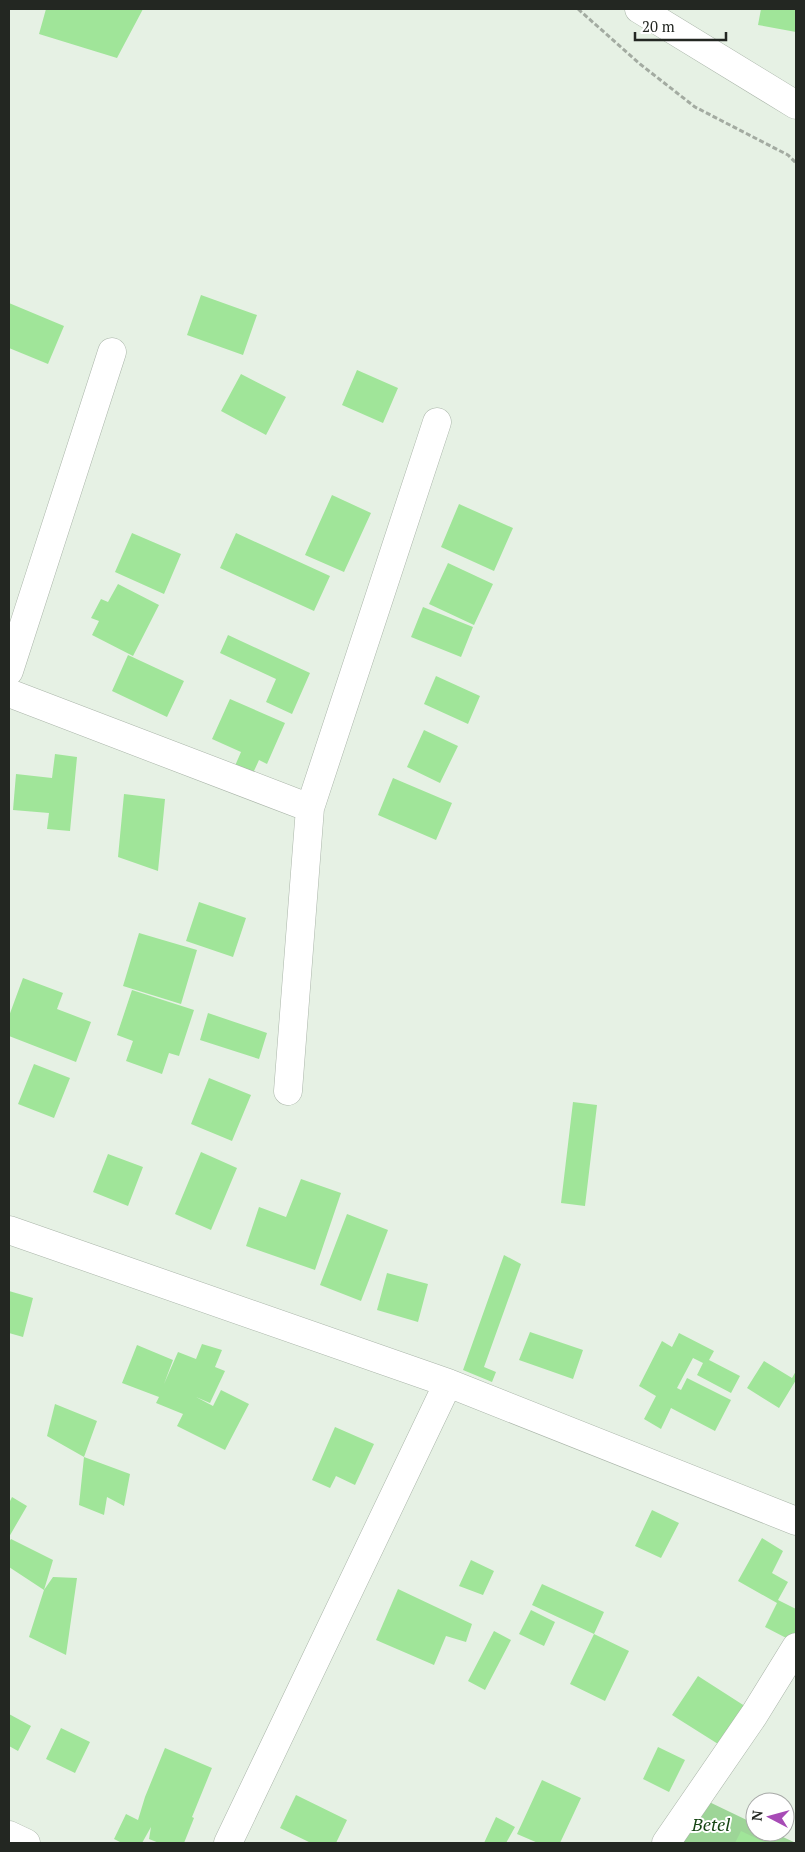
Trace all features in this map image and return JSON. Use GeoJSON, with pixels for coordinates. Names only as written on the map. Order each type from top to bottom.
{"type":"FeatureCollection","features":[{"type":"Feature","properties":{"kind":"street"},"geometry":{"type":"LineString","coordinates":[[639,9],[796,105]]}},
{"type":"Feature","properties":{"kind":"street"},"geometry":{"type":"LineString","coordinates":[[9,671],[112,352]]}},
{"type":"Feature","properties":{"kind":"street"},"geometry":{"type":"LineString","coordinates":[[288,1091],[310,808],[437,422]]}},
{"type":"Feature","properties":{"kind":"street"},"geometry":{"type":"LineString","coordinates":[[9,694],[310,808]]}},
{"type":"Feature","properties":{"kind":"street"},"geometry":{"type":"LineString","coordinates":[[9,1230],[448,1383],[796,1521]]}},
{"type":"Feature","properties":{"kind":"street"},"geometry":{"type":"LineString","coordinates":[[228,1843],[448,1383]]}},
{"type":"Feature","properties":{"kind":"street"},"geometry":{"type":"LineString","coordinates":[[666,1843],[754,1715],[796,1647]]}},
{"type":"Feature","properties":{"kind":"street"},"geometry":{"type":"LineString","coordinates":[[9,1835],[26,1843]]}},
{"type":"Feature","properties":{"kind":"path"},"geometry":{"type":"LineString","coordinates":[[578,9],[640,64],[695,107],[788,155],[796,162]]}},
{"type":"Feature","properties":{"kind":"green space","name":"Betel"},"geometry":{"type":"Polygon","coordinates":[[[703,1799],[745,1819],[745,1842],[796,1843],[677,1843],[703,1799]]]}},
{"type":"Feature","properties":{"kind":"building"},"geometry":{"type":"Polygon","coordinates":[[[46,9],[143,9],[117,58],[39,34],[46,9]]]}},
{"type":"Feature","properties":{"kind":"building"},"geometry":{"type":"Polygon","coordinates":[[[761,9],[796,9],[796,32],[758,25],[761,9]]]}},
{"type":"Feature","properties":{"kind":"building"},"geometry":{"type":"Polygon","coordinates":[[[201,295],[257,315],[243,355],[187,335],[201,295]]]}},
{"type":"Feature","properties":{"kind":"building"},"geometry":{"type":"Polygon","coordinates":[[[9,303],[64,326],[48,364],[9,348],[9,303]]]}},
{"type":"Feature","properties":{"kind":"building"},"geometry":{"type":"Polygon","coordinates":[[[357,370],[398,388],[383,423],[342,405],[357,370]]]}},
{"type":"Feature","properties":{"kind":"building"},"geometry":{"type":"Polygon","coordinates":[[[241,374],[286,397],[266,435],[221,411],[241,374]]]}},
{"type":"Feature","properties":{"kind":"building"},"geometry":{"type":"Polygon","coordinates":[[[332,495],[371,513],[344,572],[305,555],[332,495]]]}},
{"type":"Feature","properties":{"kind":"building"},"geometry":{"type":"Polygon","coordinates":[[[459,504],[513,528],[494,571],[441,547],[459,504]]]}},
{"type":"Feature","properties":{"kind":"building"},"geometry":{"type":"Polygon","coordinates":[[[132,533],[181,554],[164,594],[115,572],[132,533]]]}},
{"type":"Feature","properties":{"kind":"building"},"geometry":{"type":"Polygon","coordinates":[[[236,533],[330,576],[314,611],[220,568],[236,533]]]}},
{"type":"Feature","properties":{"kind":"building"},"geometry":{"type":"Polygon","coordinates":[[[448,563],[493,584],[474,625],[429,604],[448,563]]]}},
{"type":"Feature","properties":{"kind":"building"},"geometry":{"type":"Polygon","coordinates":[[[118,584],[159,605],[133,656],[92,635],[99,621],[91,618],[101,599],[108,602],[118,584]]]}},
{"type":"Feature","properties":{"kind":"building"},"geometry":{"type":"Polygon","coordinates":[[[423,607],[473,627],[461,657],[411,637],[423,607]]]}},
{"type":"Feature","properties":{"kind":"building"},"geometry":{"type":"Polygon","coordinates":[[[228,635],[310,673],[292,714],[266,702],[276,679],[220,653],[228,635]]]}},
{"type":"Feature","properties":{"kind":"building"},"geometry":{"type":"Polygon","coordinates":[[[128,655],[184,681],[167,717],[112,691],[128,655]]]}},
{"type":"Feature","properties":{"kind":"building"},"geometry":{"type":"Polygon","coordinates":[[[436,676],[480,696],[468,724],[424,704],[436,676]]]}},
{"type":"Feature","properties":{"kind":"building"},"geometry":{"type":"Polygon","coordinates":[[[230,699],[285,723],[267,764],[259,760],[249,782],[231,775],[241,752],[212,739],[230,699]]]}},
{"type":"Feature","properties":{"kind":"building"},"geometry":{"type":"Polygon","coordinates":[[[424,730],[458,746],[440,783],[407,767],[424,730]]]}},
{"type":"Feature","properties":{"kind":"building"},"geometry":{"type":"Polygon","coordinates":[[[55,754],[77,757],[70,831],[47,829],[49,813],[13,810],[16,774],[52,778],[55,754]]]}},
{"type":"Feature","properties":{"kind":"building"},"geometry":{"type":"Polygon","coordinates":[[[393,778],[452,803],[436,840],[378,815],[393,778]]]}},
{"type":"Feature","properties":{"kind":"building"},"geometry":{"type":"Polygon","coordinates":[[[124,794],[165,799],[158,871],[118,857],[124,794]]]}},
{"type":"Feature","properties":{"kind":"building"},"geometry":{"type":"Polygon","coordinates":[[[199,902],[246,918],[233,957],[186,941],[199,902]]]}},
{"type":"Feature","properties":{"kind":"building"},"geometry":{"type":"Polygon","coordinates":[[[139,933],[197,950],[181,1004],[123,986],[139,933]]]}},
{"type":"Feature","properties":{"kind":"building"},"geometry":{"type":"Polygon","coordinates":[[[23,978],[63,993],[57,1009],[91,1022],[76,1062],[9,1036],[9,1016],[23,978]]]}},
{"type":"Feature","properties":{"kind":"building"},"geometry":{"type":"Polygon","coordinates":[[[132,990],[194,1010],[179,1056],[169,1053],[162,1074],[126,1061],[133,1041],[117,1035],[132,990]]]}},
{"type":"Feature","properties":{"kind":"building"},"geometry":{"type":"Polygon","coordinates":[[[208,1013],[267,1033],[259,1059],[200,1040],[208,1013]]]}},
{"type":"Feature","properties":{"kind":"building"},"geometry":{"type":"Polygon","coordinates":[[[34,1064],[70,1078],[54,1118],[18,1104],[34,1064]]]}},
{"type":"Feature","properties":{"kind":"building"},"geometry":{"type":"Polygon","coordinates":[[[209,1078],[251,1095],[232,1141],[191,1124],[209,1078]]]}},
{"type":"Feature","properties":{"kind":"building"},"geometry":{"type":"Polygon","coordinates":[[[573,1102],[597,1105],[585,1206],[561,1203],[573,1102]]]}},
{"type":"Feature","properties":{"kind":"building"},"geometry":{"type":"Polygon","coordinates":[[[201,1152],[237,1168],[211,1230],[175,1214],[201,1152]]]}},
{"type":"Feature","properties":{"kind":"building"},"geometry":{"type":"Polygon","coordinates":[[[108,1154],[143,1167],[128,1206],[93,1192],[108,1154]]]}},
{"type":"Feature","properties":{"kind":"building"},"geometry":{"type":"Polygon","coordinates":[[[301,1179],[341,1193],[315,1270],[246,1246],[259,1207],[286,1217],[301,1179]]]}},
{"type":"Feature","properties":{"kind":"building"},"geometry":{"type":"Polygon","coordinates":[[[347,1214],[388,1230],[361,1301],[320,1285],[347,1214]]]}},
{"type":"Feature","properties":{"kind":"building"},"geometry":{"type":"Polygon","coordinates":[[[504,1255],[521,1264],[484,1367],[496,1372],[492,1382],[463,1370],[504,1255]]]}},
{"type":"Feature","properties":{"kind":"building"},"geometry":{"type":"Polygon","coordinates":[[[387,1273],[428,1284],[418,1322],[377,1310],[387,1273]]]}},
{"type":"Feature","properties":{"kind":"building"},"geometry":{"type":"Polygon","coordinates":[[[9,1291],[33,1298],[23,1337],[9,1333],[9,1291]]]}},
{"type":"Feature","properties":{"kind":"building"},"geometry":{"type":"Polygon","coordinates":[[[530,1332],[583,1350],[573,1379],[519,1360],[530,1332]]]}},
{"type":"Feature","properties":{"kind":"building"},"geometry":{"type":"Polygon","coordinates":[[[679,1333],[714,1351],[709,1360],[740,1376],[731,1393],[697,1375],[703,1363],[693,1358],[677,1388],[681,1390],[687,1378],[731,1400],[715,1431],[671,1408],[661,1429],[644,1419],[656,1396],[639,1386],[662,1341],[672,1347],[679,1333]]]}},
{"type":"Feature","properties":{"kind":"building"},"geometry":{"type":"Polygon","coordinates":[[[202,1344],[222,1350],[215,1367],[225,1371],[210,1403],[196,1397],[213,1406],[221,1390],[249,1404],[225,1450],[177,1426],[183,1414],[156,1403],[159,1397],[122,1383],[137,1345],[173,1360],[164,1384],[178,1352],[196,1359],[202,1344]]]}},
{"type":"Feature","properties":{"kind":"building"},"geometry":{"type":"Polygon","coordinates":[[[764,1361],[792,1378],[796,1371],[796,1380],[779,1408],[747,1388],[764,1361]]]}},
{"type":"Feature","properties":{"kind":"building"},"geometry":{"type":"Polygon","coordinates":[[[55,1404],[97,1421],[84,1457],[47,1436],[55,1404]]]}},
{"type":"Feature","properties":{"kind":"building"},"geometry":{"type":"Polygon","coordinates":[[[335,1427],[374,1444],[355,1485],[336,1476],[330,1488],[312,1480],[335,1427]]]}},
{"type":"Feature","properties":{"kind":"building"},"geometry":{"type":"Polygon","coordinates":[[[84,1457],[130,1474],[124,1506],[107,1497],[104,1515],[79,1505],[84,1457]]]}},
{"type":"Feature","properties":{"kind":"building"},"geometry":{"type":"Polygon","coordinates":[[[12,1497],[27,1506],[9,1537],[9,1503],[12,1497]]]}},
{"type":"Feature","properties":{"kind":"building"},"geometry":{"type":"Polygon","coordinates":[[[652,1510],[679,1523],[661,1558],[635,1546],[652,1510]]]}},
{"type":"Feature","properties":{"kind":"building"},"geometry":{"type":"Polygon","coordinates":[[[762,1538],[783,1551],[772,1573],[788,1582],[778,1600],[796,1609],[796,1633],[792,1641],[765,1627],[777,1603],[738,1581],[762,1538]]]}},
{"type":"Feature","properties":{"kind":"building"},"geometry":{"type":"Polygon","coordinates":[[[11,1539],[53,1560],[44,1590],[9,1567],[9,1542],[11,1539]]]}},
{"type":"Feature","properties":{"kind":"building"},"geometry":{"type":"Polygon","coordinates":[[[471,1560],[494,1571],[483,1595],[459,1586],[471,1560]]]}},
{"type":"Feature","properties":{"kind":"building"},"geometry":{"type":"Polygon","coordinates":[[[53,1577],[77,1578],[66,1655],[29,1637],[44,1590],[53,1577]]]}},
{"type":"Feature","properties":{"kind":"building"},"geometry":{"type":"Polygon","coordinates":[[[542,1584],[604,1612],[594,1634],[532,1605],[542,1584]]]}},
{"type":"Feature","properties":{"kind":"building"},"geometry":{"type":"Polygon","coordinates":[[[398,1589],[472,1624],[466,1642],[446,1636],[434,1665],[376,1640],[398,1589]]]}},
{"type":"Feature","properties":{"kind":"building"},"geometry":{"type":"Polygon","coordinates":[[[531,1610],[555,1622],[544,1646],[519,1634],[531,1610]]]}},
{"type":"Feature","properties":{"kind":"building"},"geometry":{"type":"Polygon","coordinates":[[[494,1631],[511,1640],[485,1690],[468,1681],[494,1631]]]}},
{"type":"Feature","properties":{"kind":"building"},"geometry":{"type":"Polygon","coordinates":[[[594,1634],[629,1651],[605,1701],[570,1684],[594,1634]]]}},
{"type":"Feature","properties":{"kind":"building"},"geometry":{"type":"Polygon","coordinates":[[[698,1676],[751,1710],[726,1749],[672,1715],[698,1676]]]}},
{"type":"Feature","properties":{"kind":"building"},"geometry":{"type":"Polygon","coordinates":[[[9,1714],[31,1726],[18,1751],[9,1746],[9,1714]]]}},
{"type":"Feature","properties":{"kind":"building"},"geometry":{"type":"Polygon","coordinates":[[[61,1728],[90,1742],[75,1773],[46,1759],[61,1728]]]}},
{"type":"Feature","properties":{"kind":"building"},"geometry":{"type":"Polygon","coordinates":[[[658,1747],[685,1760],[669,1792],[643,1779],[658,1747]]]}},
{"type":"Feature","properties":{"kind":"building"},"geometry":{"type":"Polygon","coordinates":[[[165,1748],[212,1768],[192,1817],[194,1818],[184,1843],[159,1843],[149,1839],[151,1827],[142,1843],[122,1843],[114,1839],[126,1814],[138,1820],[145,1797],[165,1748]]]}},
{"type":"Feature","properties":{"kind":"building"},"geometry":{"type":"Polygon","coordinates":[[[542,1780],[581,1798],[560,1843],[538,1843],[517,1834],[542,1780]]]}},
{"type":"Feature","properties":{"kind":"building"},"geometry":{"type":"Polygon","coordinates":[[[296,1795],[347,1820],[336,1843],[311,1843],[280,1828],[296,1795]]]}},
{"type":"Feature","properties":{"kind":"building"},"geometry":{"type":"Polygon","coordinates":[[[496,1817],[515,1827],[506,1843],[484,1843],[496,1817]]]}},
{"type":"Feature","properties":{"kind":"building"},"geometry":{"type":"Polygon","coordinates":[[[741,1831],[745,1833],[745,1842],[766,1843],[735,1843],[741,1831]]]}}]}
